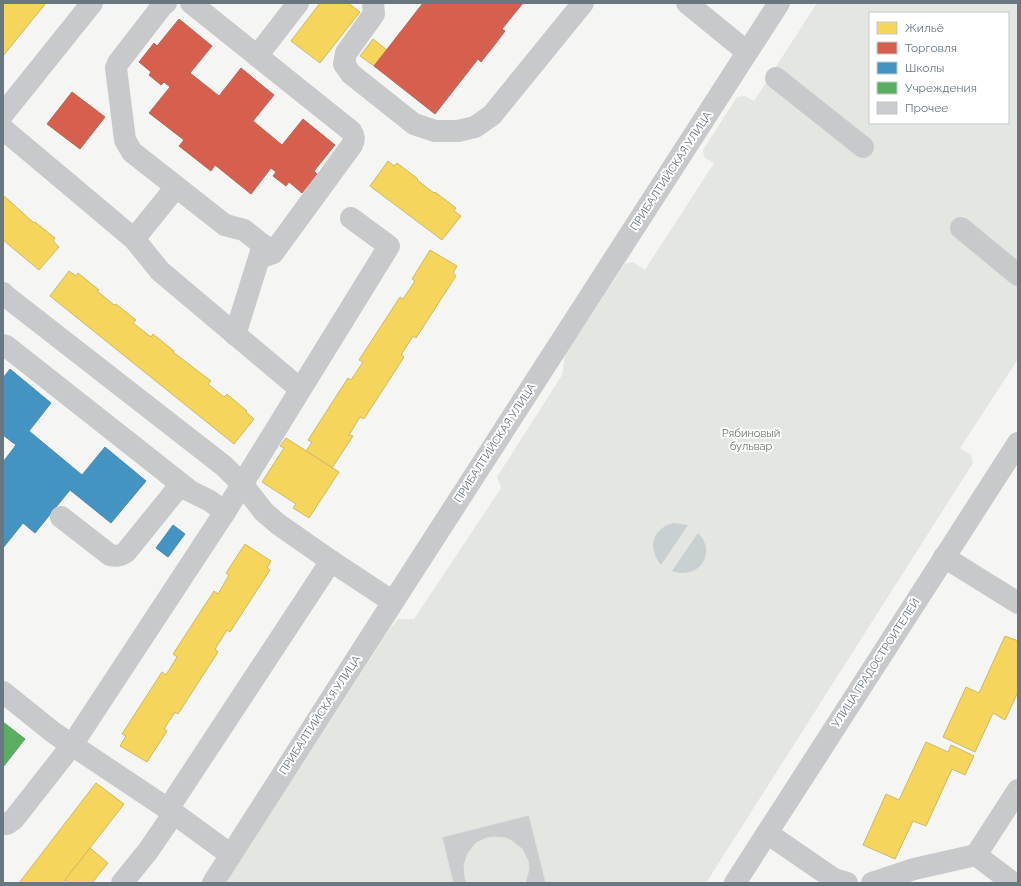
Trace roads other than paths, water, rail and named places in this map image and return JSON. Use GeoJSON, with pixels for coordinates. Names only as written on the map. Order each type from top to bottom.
{"type":"FeatureCollection","features":[{"type":"Feature","properties":{"kind":"street"},"geometry":{"type":"LineString","coordinates":[[3,114],[92,3]]}},
{"type":"Feature","properties":{"kind":"street"},"geometry":{"type":"LineString","coordinates":[[166,3],[162,6],[118,63],[116,68],[125,140],[132,152],[176,188],[225,225],[244,230],[265,252]]}},
{"type":"Feature","properties":{"kind":"street"},"geometry":{"type":"LineString","coordinates":[[191,3],[351,130],[354,136],[352,145],[265,252],[235,335]]}},
{"type":"Feature","properties":{"kind":"street"},"geometry":{"type":"LineString","coordinates":[[257,56],[298,3]]}},
{"type":"Feature","properties":{"kind":"street"},"geometry":{"type":"LineString","coordinates":[[373,3],[374,14],[346,53],[344,64],[350,74],[414,124],[435,131],[458,131],[475,127],[492,115],[583,3]]}},
{"type":"Feature","properties":{"kind":"street"},"geometry":{"type":"LineString","coordinates":[[686,3],[747,52]]}},
{"type":"Feature","properties":{"kind":"street","name":"ПРИБАЛТИЙСКАЯ УЛИЦА"},"geometry":{"type":"LineString","coordinates":[[213,883],[779,3]]}},
{"type":"Feature","properties":{"kind":"street"},"geometry":{"type":"LineString","coordinates":[[776,78],[862,147]]}},
{"type":"Feature","properties":{"kind":"street"},"geometry":{"type":"LineString","coordinates":[[3,129],[134,239],[160,271],[300,390]]}},
{"type":"Feature","properties":{"kind":"street"},"geometry":{"type":"LineString","coordinates":[[134,239],[176,188]]}},
{"type":"Feature","properties":{"kind":"street"},"geometry":{"type":"LineString","coordinates":[[3,824],[7,824],[14,819],[72,745],[226,512],[389,246],[351,218]]}},
{"type":"Feature","properties":{"kind":"street"},"geometry":{"type":"LineString","coordinates":[[961,228],[1018,275]]}},
{"type":"Feature","properties":{"kind":"street"},"geometry":{"type":"LineString","coordinates":[[5,295],[224,466],[243,484],[264,512],[278,524],[393,602]]}},
{"type":"Feature","properties":{"kind":"street"},"geometry":{"type":"LineString","coordinates":[[3,345],[190,491],[210,501],[226,512]]}},
{"type":"Feature","properties":{"kind":"street","name":"УЛИЦА ГРАДОСТРОИТЕЛЕЙ"},"geometry":{"type":"LineString","coordinates":[[735,883],[1018,443]]}},
{"type":"Feature","properties":{"kind":"street"},"geometry":{"type":"LineString","coordinates":[[61,517],[110,555],[121,555],[126,552],[181,484]]}},
{"type":"Feature","properties":{"kind":"street"},"geometry":{"type":"LineString","coordinates":[[944,556],[1018,603]]}},
{"type":"Feature","properties":{"kind":"street"},"geometry":{"type":"LineString","coordinates":[[122,883],[152,847],[171,811],[331,561]]}},
{"type":"Feature","properties":{"kind":"street"},"geometry":{"type":"LineString","coordinates":[[3,692],[72,745],[171,811],[231,855]]}},
{"type":"Feature","properties":{"kind":"street"},"geometry":{"type":"LineString","coordinates":[[872,883],[914,869],[976,855],[1018,790]]}},
{"type":"Feature","properties":{"kind":"street"},"geometry":{"type":"LineString","coordinates":[[767,833],[834,879],[848,883]]}},
{"type":"Feature","properties":{"kind":"street"},"geometry":{"type":"LineString","coordinates":[[976,855],[1013,883]]}},
{"type":"Feature","properties":{"kind":"park label","name":"Рябиновый бульвар"},"geometry":{"type":"Point","coordinates":[751,439]}}]}
